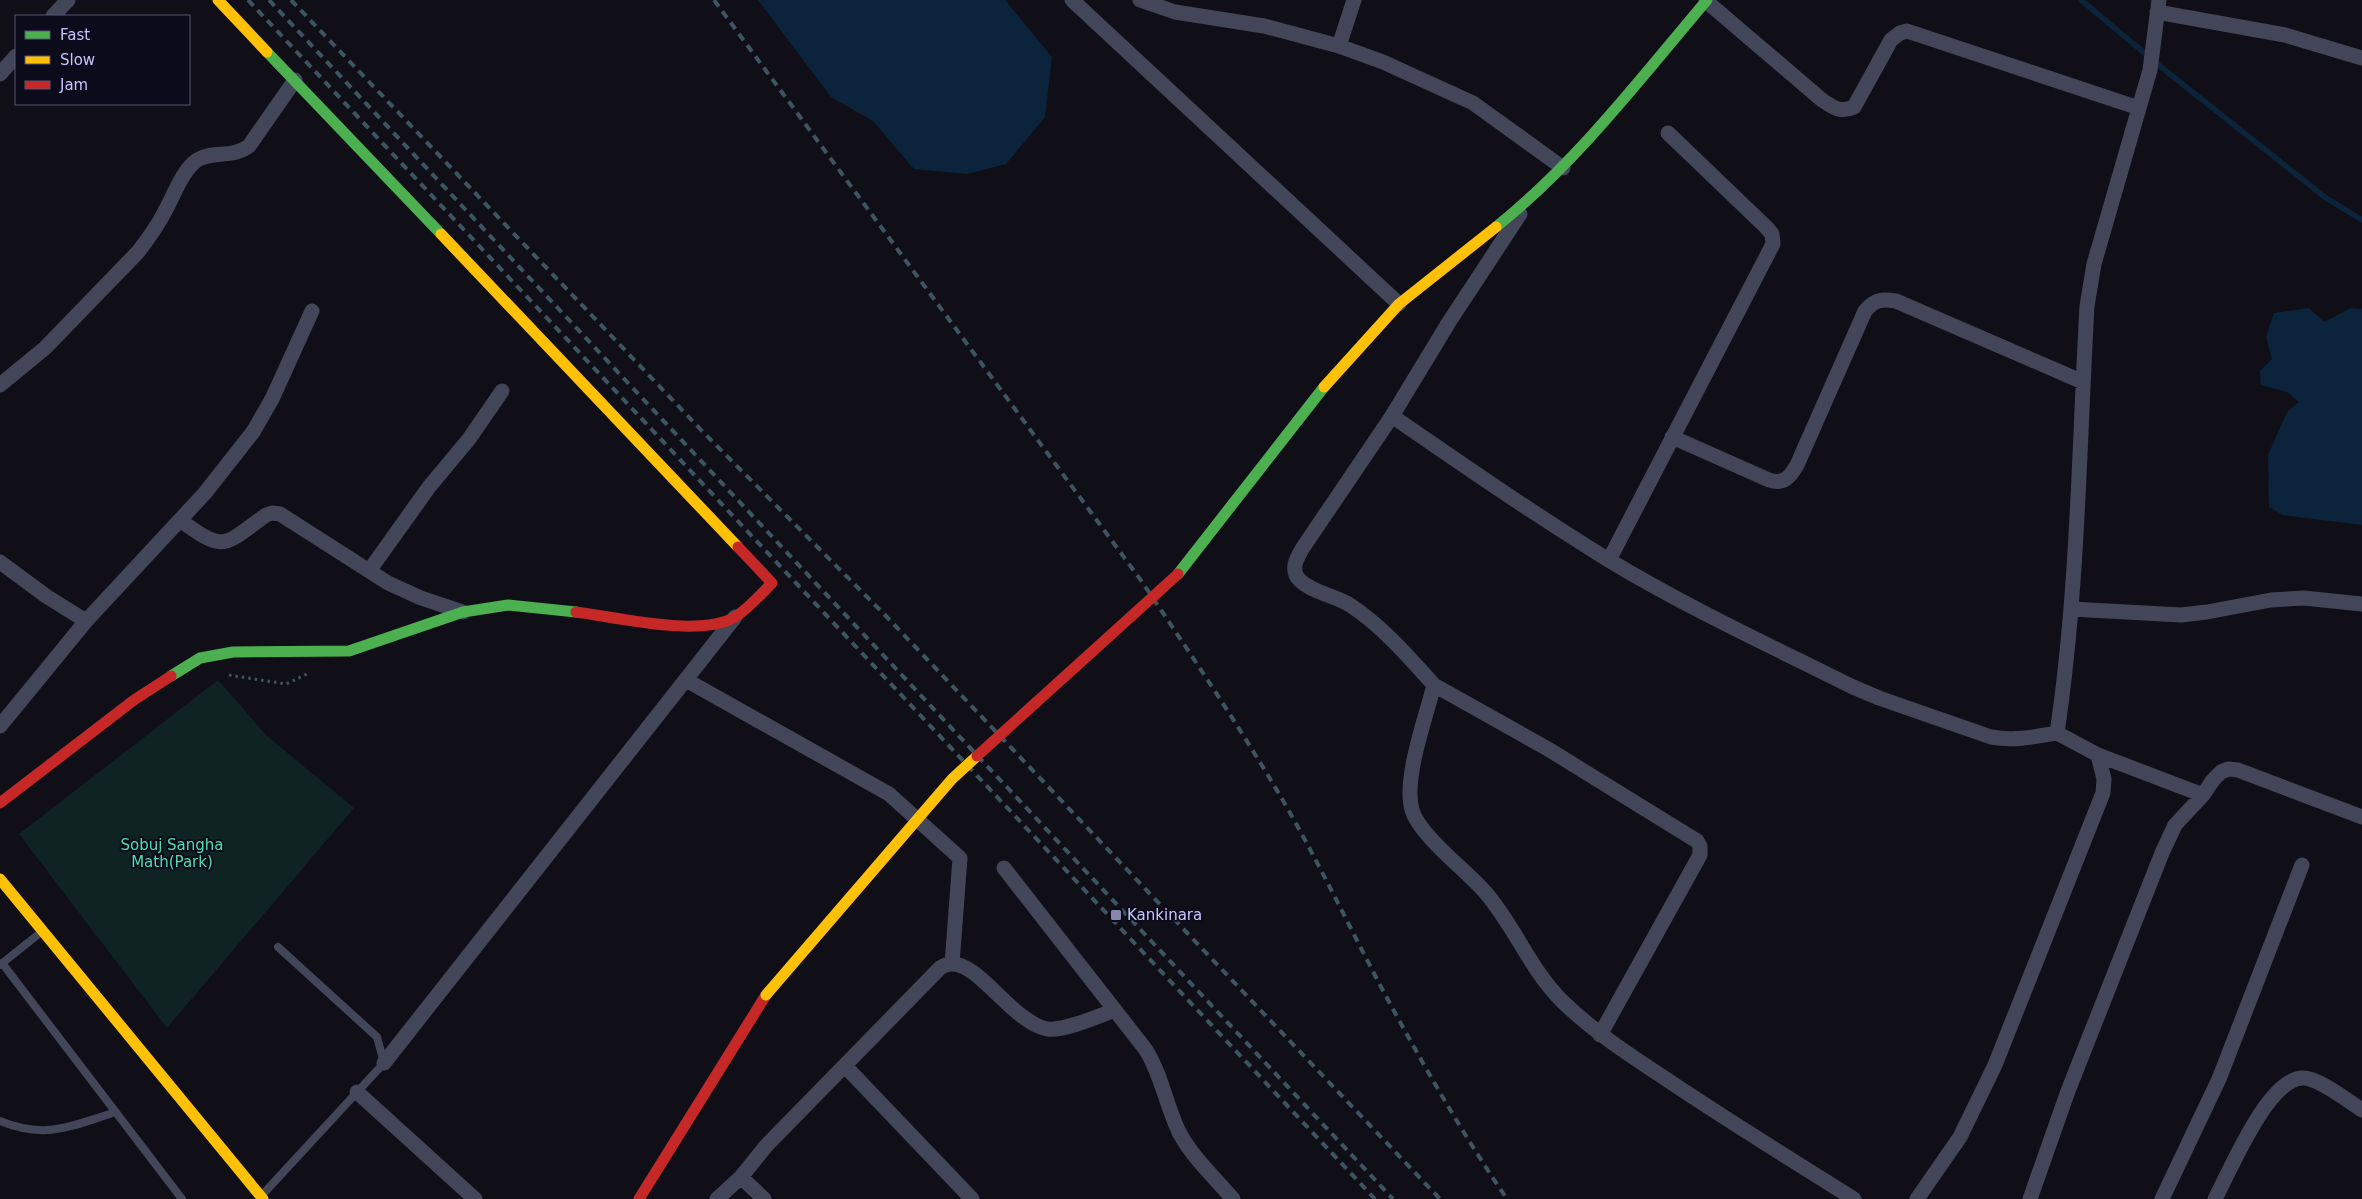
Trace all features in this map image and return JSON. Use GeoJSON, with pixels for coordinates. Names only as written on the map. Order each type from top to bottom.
{"type":"FeatureCollection","features":[{"type":"Feature","properties":{"kind":"main road"},"geometry":{"type":"LineString","coordinates":[[0,804],[134,700],[200,658],[233,652],[349,651],[463,612],[508,606],[542,607],[685,627],[711,625],[735,617],[772,582],[218,0]]}},
{"type":"Feature","properties":{"kind":"main road"},"geometry":{"type":"LineString","coordinates":[[640,1199],[766,995],[952,779],[1178,574],[1317,395],[1399,304],[1527,202],[1563,168],[1707,0]]}},
{"type":"Feature","properties":{"kind":"main road"},"geometry":{"type":"LineString","coordinates":[[0,879],[262,1198]]}},
{"type":"Feature","properties":{"kind":"street"},"geometry":{"type":"LineString","coordinates":[[54,15],[68,0]]}},
{"type":"Feature","properties":{"kind":"street"},"geometry":{"type":"LineString","coordinates":[[1140,0],[1176,12],[1264,26],[1339,46],[1383,62],[1473,103],[1563,168]]}},
{"type":"Feature","properties":{"kind":"street"},"geometry":{"type":"LineString","coordinates":[[1339,46],[1354,0]]}},
{"type":"Feature","properties":{"kind":"street"},"geometry":{"type":"LineString","coordinates":[[1707,0],[1822,100],[1837,110],[1845,111],[1854,107],[1891,40],[1900,33],[1907,32],[2139,108]]}},
{"type":"Feature","properties":{"kind":"street"},"geometry":{"type":"LineString","coordinates":[[1074,1],[1399,304]]}},
{"type":"Feature","properties":{"kind":"street"},"geometry":{"type":"LineString","coordinates":[[2057,733],[2067,666],[2087,306],[2094,264],[2150,70],[2158,6],[2285,35],[2362,58]]}},
{"type":"Feature","properties":{"kind":"street"},"geometry":{"type":"LineString","coordinates":[[0,74],[15,57]]}},
{"type":"Feature","properties":{"kind":"street"},"geometry":{"type":"LineString","coordinates":[[0,385],[45,348],[138,252],[152,234],[191,167],[204,157],[231,155],[241,152],[249,146],[295,80]]}},
{"type":"Feature","properties":{"kind":"street"},"geometry":{"type":"LineString","coordinates":[[1609,560],[1721,341],[1769,255],[1773,244],[1772,234],[1668,133]]}},
{"type":"Feature","properties":{"kind":"street"},"geometry":{"type":"LineString","coordinates":[[1527,202],[1449,322],[1392,416],[1295,563],[1296,574],[1304,584],[1348,604],[1367,618],[1394,641],[1434,685],[1548,749],[1697,841],[1700,846],[1700,855],[1600,1035]]}},
{"type":"Feature","properties":{"kind":"street"},"geometry":{"type":"LineString","coordinates":[[1672,437],[1769,480],[1776,482],[1784,481],[1790,477],[1797,465],[1865,310],[1872,302],[1881,299],[1896,301],[2083,382]]}},
{"type":"Feature","properties":{"kind":"street"},"geometry":{"type":"LineString","coordinates":[[0,726],[86,622],[205,493],[264,416],[312,311]]}},
{"type":"Feature","properties":{"kind":"street"},"geometry":{"type":"LineString","coordinates":[[369,571],[429,488],[469,439],[502,391]]}},
{"type":"Feature","properties":{"kind":"street"},"geometry":{"type":"LineString","coordinates":[[1392,416],[1522,505],[1609,560],[1701,610],[1879,698],[1991,737],[2007,740],[2024,739],[2057,733],[2098,755],[2203,795]]}},
{"type":"Feature","properties":{"kind":"street"},"geometry":{"type":"LineString","coordinates":[[180,520],[203,537],[221,543],[230,540],[272,513],[280,514],[404,592],[463,612]]}},
{"type":"Feature","properties":{"kind":"street"},"geometry":{"type":"LineString","coordinates":[[0,562],[46,596],[86,622]]}},
{"type":"Feature","properties":{"kind":"street"},"geometry":{"type":"LineString","coordinates":[[2071,609],[2181,615],[2272,600],[2304,598],[2362,604]]}},
{"type":"Feature","properties":{"kind":"street"},"geometry":{"type":"LineString","coordinates":[[384,1063],[735,617]]}},
{"type":"Feature","properties":{"kind":"street"},"geometry":{"type":"LineString","coordinates":[[686,680],[889,794],[960,858],[952,964]]}},
{"type":"Feature","properties":{"kind":"street"},"geometry":{"type":"LineString","coordinates":[[1434,685],[1411,776],[1410,798],[1412,812],[1424,830],[1500,908],[1539,974],[1563,1002],[1600,1035],[1706,1106],[1854,1199]]}},
{"type":"Feature","properties":{"kind":"street"},"geometry":{"type":"LineString","coordinates":[[1917,1199],[1960,1137],[1995,1065],[2103,793],[2104,779],[2098,755]]}},
{"type":"Feature","properties":{"kind":"street"},"geometry":{"type":"LineString","coordinates":[[2030,1199],[2068,1091],[2168,837],[2184,813],[2203,795],[2221,772],[2228,769],[2238,770],[2362,817]]}},
{"type":"Feature","properties":{"kind":"street"},"geometry":{"type":"LineString","coordinates":[[2162,1199],[2219,1079],[2302,865]]}},
{"type":"Feature","properties":{"kind":"street"},"geometry":{"type":"LineString","coordinates":[[1004,868],[1115,1010],[1155,1065],[1179,1131],[1188,1147],[1233,1199]]}},
{"type":"Feature","properties":{"kind":"street"},"geometry":{"type":"LineString","coordinates":[[718,1199],[741,1177],[766,1146],[940,968],[952,964],[967,968],[1026,1019],[1049,1029],[1067,1026],[1115,1010]]}},
{"type":"Feature","properties":{"kind":"street"},"geometry":{"type":"LineString","coordinates":[[845,1066],[972,1199]]}},
{"type":"Feature","properties":{"kind":"street"},"geometry":{"type":"LineString","coordinates":[[2215,1199],[2255,1120],[2271,1098],[2289,1082],[2301,1078],[2312,1079],[2362,1110]]}},
{"type":"Feature","properties":{"kind":"street"},"geometry":{"type":"LineString","coordinates":[[357,1092],[475,1199]]}},
{"type":"Feature","properties":{"kind":"street"},"geometry":{"type":"LineString","coordinates":[[741,1177],[764,1199]]}},
{"type":"Feature","properties":{"kind":"lane"},"geometry":{"type":"LineString","coordinates":[[42,932],[1,964],[182,1199]]}},
{"type":"Feature","properties":{"kind":"lane"},"geometry":{"type":"LineString","coordinates":[[262,1198],[384,1063],[377,1037],[278,947]]}},
{"type":"Feature","properties":{"kind":"lane"},"geometry":{"type":"LineString","coordinates":[[0,1120],[17,1128],[40,1132],[63,1129],[116,1112]]}},
{"type":"Feature","properties":{"kind":"green space","name":"Sobuj Sangha Math(Park)"},"geometry":{"type":"Polygon","coordinates":[[[218,680],[266,735],[354,808],[167,1028],[19,834],[218,680]]]}},
{"type":"Feature","properties":{"kind":"water"},"geometry":{"type":"Polygon","coordinates":[[[758,0],[1005,0],[1052,57],[1045,117],[1006,164],[967,174],[914,169],[873,121],[831,97],[758,0]]]}},
{"type":"Feature","properties":{"kind":"water"},"geometry":{"type":"Polygon","coordinates":[[[2309,308],[2324,322],[2351,308],[2362,309],[2362,525],[2283,515],[2269,507],[2268,455],[2287,412],[2299,402],[2287,392],[2261,385],[2260,371],[2272,359],[2266,337],[2274,313],[2309,308]]]}},
{"type":"Feature","properties":{"kind":"waterway"},"geometry":{"type":"LineString","coordinates":[[2081,0],[2166,71],[2326,198],[2362,220]]}},
{"type":"Feature","properties":{"kind":"railway"},"geometry":{"type":"LineString","coordinates":[[248,0],[1375,1199]]}},
{"type":"Feature","properties":{"kind":"railway"},"geometry":{"type":"LineString","coordinates":[[269,0],[1393,1199]]}},
{"type":"Feature","properties":{"kind":"railway"},"geometry":{"type":"LineString","coordinates":[[291,0],[704,433],[885,615],[1440,1199]]}},
{"type":"Feature","properties":{"kind":"railway"},"geometry":{"type":"LineString","coordinates":[[714,0],[1140,579],[1196,662],[1285,804],[1421,1059],[1462,1130],[1507,1199]]}},
{"type":"Feature","properties":{"kind":"traffic: fast"},"geometry":{"type":"LineString","coordinates":[[1496,227],[1526,202],[1581,147],[1607,119],[1707,0]]}},
{"type":"Feature","properties":{"kind":"traffic: fast"},"geometry":{"type":"LineString","coordinates":[[267,52],[441,234]]}},
{"type":"Feature","properties":{"kind":"traffic: fast"},"geometry":{"type":"LineString","coordinates":[[1178,574],[1324,387]]}},
{"type":"Feature","properties":{"kind":"traffic: fast"},"geometry":{"type":"LineString","coordinates":[[171,676],[200,658],[233,652],[349,651],[463,612],[508,605],[576,612]]}},
{"type":"Feature","properties":{"kind":"traffic: slow"},"geometry":{"type":"LineString","coordinates":[[218,0],[267,52]]}},
{"type":"Feature","properties":{"kind":"traffic: slow"},"geometry":{"type":"LineString","coordinates":[[1324,387],[1399,304],[1496,227]]}},
{"type":"Feature","properties":{"kind":"traffic: slow"},"geometry":{"type":"LineString","coordinates":[[441,234],[738,547]]}},
{"type":"Feature","properties":{"kind":"traffic: slow"},"geometry":{"type":"LineString","coordinates":[[766,995],[952,779],[977,756]]}},
{"type":"Feature","properties":{"kind":"traffic: slow"},"geometry":{"type":"LineString","coordinates":[[0,879],[263,1199]]}},
{"type":"Feature","properties":{"kind":"traffic: jam"},"geometry":{"type":"LineString","coordinates":[[576,612],[680,626],[701,626],[720,623],[735,617],[750,606],[772,583],[738,547]]}},
{"type":"Feature","properties":{"kind":"traffic: jam"},"geometry":{"type":"LineString","coordinates":[[977,756],[1178,574]]}},
{"type":"Feature","properties":{"kind":"traffic: jam"},"geometry":{"type":"LineString","coordinates":[[0,803],[134,700],[171,676]]}},
{"type":"Feature","properties":{"kind":"traffic: jam"},"geometry":{"type":"LineString","coordinates":[[639,1199],[766,995]]}},
{"type":"Feature","properties":{"kind":"place","name":"Kankinara"},"geometry":{"type":"Point","coordinates":[1116,915]}}]}
